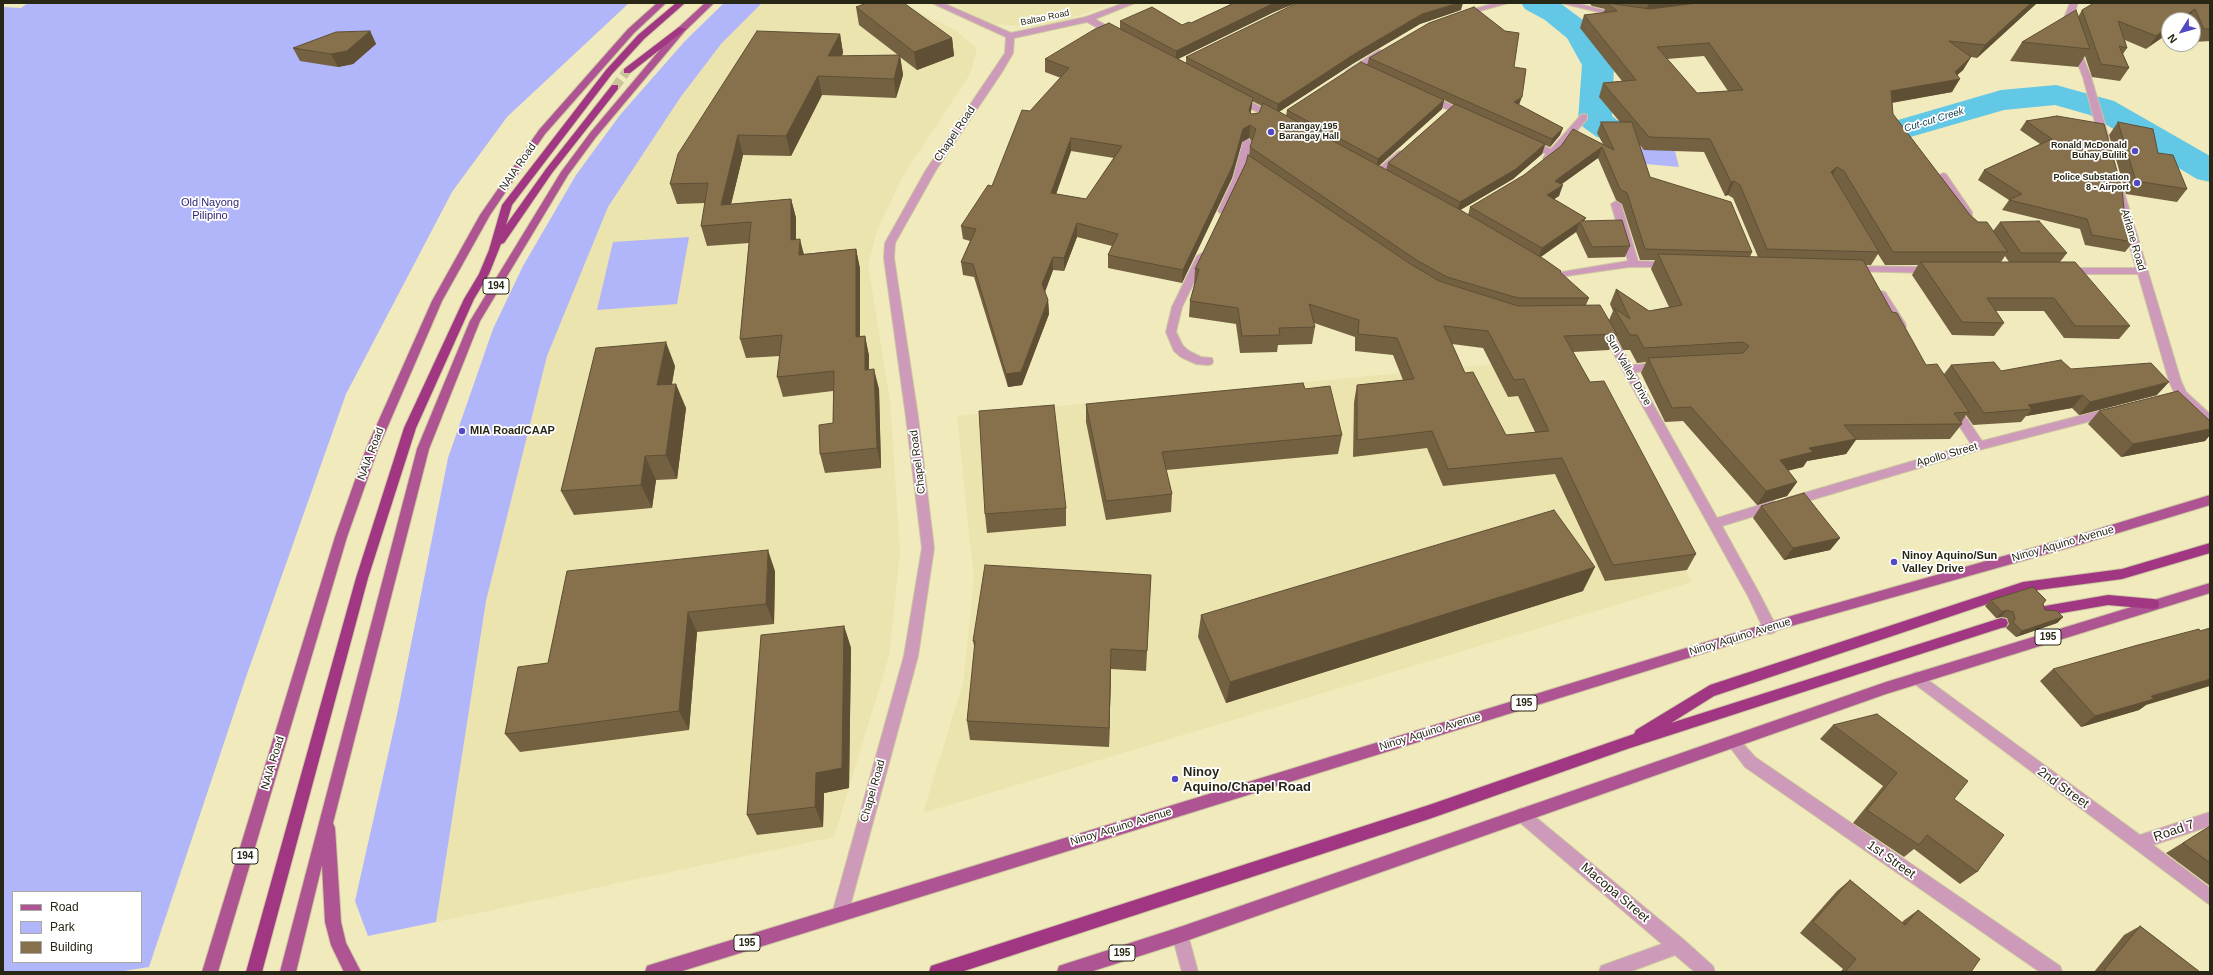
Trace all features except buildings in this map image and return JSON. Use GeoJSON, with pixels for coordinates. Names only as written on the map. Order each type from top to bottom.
{"type":"FeatureCollection","features":[{"type":"Feature","properties":{"kind":"highway"},"geometry":{"type":"LineString","coordinates":[[254,972],[362,578],[405,443],[410,428],[469,299],[484,274],[494,250],[507,205],[609,72],[641,37],[681,3]]}},
{"type":"Feature","properties":{"kind":"highway"},"geometry":{"type":"LineString","coordinates":[[627,71],[682,30]]}},
{"type":"Feature","properties":{"kind":"highway"},"geometry":{"type":"LineString","coordinates":[[494,250],[549,171],[615,87]]}},
{"type":"Feature","properties":{"kind":"highway"},"geometry":{"type":"LineString","coordinates":[[1627,743],[1717,688],[2023,588],[2122,574],[2210,548]]}},
{"type":"Feature","properties":{"kind":"highway"},"geometry":{"type":"LineString","coordinates":[[2045,611],[2108,600],[2153,604]]}},
{"type":"Feature","properties":{"kind":"highway"},"geometry":{"type":"LineString","coordinates":[[937,972],[1429,812],[1627,743],[2001,623]]}},
{"type":"Feature","properties":{"kind":"main road","name":"NAIA Road"},"geometry":{"type":"LineString","coordinates":[[210,972],[341,537],[372,449],[436,301],[485,215],[542,132],[631,31],[662,3]]}},
{"type":"Feature","properties":{"kind":"main road","name":"194"},"geometry":{"type":"LineString","coordinates":[[288,972],[423,449],[476,321],[564,174],[593,135],[682,30],[710,3]]}},
{"type":"Feature","properties":{"kind":"main road","name":"Ninoy Aquino Avenue"},"geometry":{"type":"LineString","coordinates":[[653,972],[1770,628],[2075,541],[2210,500]]}},
{"type":"Feature","properties":{"kind":"main road","name":"195"},"geometry":{"type":"LineString","coordinates":[[1065,972],[1180,935],[1917,678],[2153,604],[2210,588]]}},
{"type":"Feature","properties":{"kind":"main road"},"geometry":{"type":"LineString","coordinates":[[328,813],[333,922],[339,946],[353,972]]}},
{"type":"Feature","properties":{"kind":"street"},"geometry":{"type":"LineString","coordinates":[[936,3],[1010,36]]}},
{"type":"Feature","properties":{"kind":"street","name":"Baltao Road"},"geometry":{"type":"LineString","coordinates":[[1010,36],[1088,19],[1131,3]]}},
{"type":"Feature","properties":{"kind":"street"},"geometry":{"type":"LineString","coordinates":[[1450,18],[1467,9],[1505,3]]}},
{"type":"Feature","properties":{"kind":"street"},"geometry":{"type":"LineString","coordinates":[[1565,3],[1628,16]]}},
{"type":"Feature","properties":{"kind":"street"},"geometry":{"type":"LineString","coordinates":[[2074,3],[2068,18],[2069,27],[2088,80],[2107,148]]}},
{"type":"Feature","properties":{"kind":"street"},"geometry":{"type":"LineString","coordinates":[[1088,19],[1127,40]]}},
{"type":"Feature","properties":{"kind":"street","name":"Chapel Road"},"geometry":{"type":"LineString","coordinates":[[840,914],[911,656],[928,548],[912,417],[889,258],[890,243],[896,228],[931,170],[998,72],[1009,53],[1010,36]]}},
{"type":"Feature","properties":{"kind":"street"},"geometry":{"type":"LineString","coordinates":[[1340,78],[1389,47]]}},
{"type":"Feature","properties":{"kind":"street"},"geometry":{"type":"LineString","coordinates":[[1358,66],[1372,73]]}},
{"type":"Feature","properties":{"kind":"street"},"geometry":{"type":"LineString","coordinates":[[1230,95],[1256,113],[1281,118]]}},
{"type":"Feature","properties":{"kind":"street"},"geometry":{"type":"LineString","coordinates":[[1422,95],[1448,111],[1473,118]]}},
{"type":"Feature","properties":{"kind":"street"},"geometry":{"type":"LineString","coordinates":[[1541,164],[1552,154],[1584,117]]}},
{"type":"Feature","properties":{"kind":"street"},"geometry":{"type":"LineString","coordinates":[[1524,141],[1552,154]]}},
{"type":"Feature","properties":{"kind":"street"},"geometry":{"type":"LineString","coordinates":[[1218,222],[1238,179],[1248,142]]}},
{"type":"Feature","properties":{"kind":"street"},"geometry":{"type":"LineString","coordinates":[[1377,174],[1405,149]]}},
{"type":"Feature","properties":{"kind":"street"},"geometry":{"type":"LineString","coordinates":[[1242,162],[1267,179]]}},
{"type":"Feature","properties":{"kind":"street"},"geometry":{"type":"LineString","coordinates":[[1943,176],[1973,220]]}},
{"type":"Feature","properties":{"kind":"street","name":"Airlane Road"},"geometry":{"type":"LineString","coordinates":[[2118,186],[2141,271],[2175,381],[2181,394],[2210,421]]}},
{"type":"Feature","properties":{"kind":"street"},"geometry":{"type":"LineString","coordinates":[[1616,204],[1634,264]]}},
{"type":"Feature","properties":{"kind":"street"},"geometry":{"type":"LineString","coordinates":[[1208,243],[1178,307],[1171,332],[1178,348],[1185,354],[1200,361],[1208,361]]}},
{"type":"Feature","properties":{"kind":"street"},"geometry":{"type":"LineString","coordinates":[[1874,257],[1881,270]]}},
{"type":"Feature","properties":{"kind":"street"},"geometry":{"type":"LineString","coordinates":[[1566,286],[1553,274],[1634,264],[1680,265]]}},
{"type":"Feature","properties":{"kind":"street"},"geometry":{"type":"LineString","coordinates":[[1843,269],[1871,278],[1907,336]]}},
{"type":"Feature","properties":{"kind":"street"},"geometry":{"type":"LineString","coordinates":[[1871,278],[1881,270],[1945,270]]}},
{"type":"Feature","properties":{"kind":"street"},"geometry":{"type":"LineString","coordinates":[[2055,271],[2141,271]]}},
{"type":"Feature","properties":{"kind":"street","name":"Sun Valley Drive"},"geometry":{"type":"LineString","coordinates":[[1601,322],[1714,524],[1770,628]]}},
{"type":"Feature","properties":{"kind":"street"},"geometry":{"type":"LineString","coordinates":[[1628,370],[1674,366]]}},
{"type":"Feature","properties":{"kind":"street"},"geometry":{"type":"LineString","coordinates":[[2166,398],[2181,394]]}},
{"type":"Feature","properties":{"kind":"street"},"geometry":{"type":"LineString","coordinates":[[1949,401],[1979,446]]}},
{"type":"Feature","properties":{"kind":"street","name":"Apollo Street"},"geometry":{"type":"LineString","coordinates":[[1714,524],[1979,446],[2121,410]]}},
{"type":"Feature","properties":{"kind":"street","name":"2nd Street"},"geometry":{"type":"LineString","coordinates":[[1917,678],[2210,897]]}},
{"type":"Feature","properties":{"kind":"street","name":"1st Street"},"geometry":{"type":"LineString","coordinates":[[1733,742],[1750,762],[2054,972]]}},
{"type":"Feature","properties":{"kind":"street","name":"Macopa Street"},"geometry":{"type":"LineString","coordinates":[[1522,816],[1707,972]]}},
{"type":"Feature","properties":{"kind":"street","name":"Road 7"},"geometry":{"type":"LineString","coordinates":[[2138,843],[2210,819]]}},
{"type":"Feature","properties":{"kind":"street"},"geometry":{"type":"LineString","coordinates":[[1180,935],[1190,972]]}},
{"type":"Feature","properties":{"kind":"street"},"geometry":{"type":"LineString","coordinates":[[1608,972],[1678,946]]}},
{"type":"Feature","properties":{"kind":"shaded area"},"geometry":{"type":"Polygon","coordinates":[[[762,3],[900,3],[955,30],[977,48],[970,74],[903,176],[877,230],[868,265],[890,400],[900,553],[889,656],[834,837],[436,922],[486,601],[547,355],[608,207],[680,98],[721,44],[762,3]]]}},
{"type":"Feature","properties":{"kind":"shaded area"},"geometry":{"type":"Polygon","coordinates":[[[950,3],[1114,3],[1045,27],[992,24],[950,3]]]}},
{"type":"Feature","properties":{"kind":"shaded area"},"geometry":{"type":"Polygon","coordinates":[[[1575,356],[1692,582],[923,813],[963,683],[974,579],[957,416],[1575,356]]]}},
{"type":"Feature","properties":{"kind":"green space","name":"Old Nayong Pilipino"},"geometry":{"type":"Polygon","coordinates":[[[28,3],[629,3],[507,117],[452,192],[346,394],[246,677],[149,967],[117,972],[3,972],[3,7],[21,8],[28,3]]]}},
{"type":"Feature","properties":{"kind":"green space"},"geometry":{"type":"Polygon","coordinates":[[[724,3],[762,3],[721,44],[680,98],[608,207],[547,356],[486,601],[436,922],[368,936],[355,901],[397,715],[448,458],[493,329],[523,266],[576,175],[620,115],[685,41],[724,3]]]}},
{"type":"Feature","properties":{"kind":"green space"},"geometry":{"type":"Polygon","coordinates":[[[1611,145],[1675,151],[1679,167],[1613,161],[1611,145]]]}},
{"type":"Feature","properties":{"kind":"green space"},"geometry":{"type":"Polygon","coordinates":[[[689,237],[677,304],[597,310],[613,242],[689,237]]]}},
{"type":"Feature","properties":{"kind":"waterway","name":"Cut-cut Creek"},"geometry":{"type":"LineString","coordinates":[[1536,3],[1556,13],[1580,33],[1598,65],[1595,120],[1609,130],[1662,132]]}},
{"type":"Feature","properties":{"kind":"waterway","name":"Cut-cut Creek"},"geometry":{"type":"LineString","coordinates":[[1841,133],[1900,130],[2001,100],[2056,95],[2102,108],[2210,171]]}},
{"type":"Feature","properties":{"kind":"tunnel"},"geometry":{"type":"LineString","coordinates":[[615,87],[627,71]]}},
{"type":"Feature","properties":{"kind":"place","name":"Barangay 195 Barangay Hall"},"geometry":{"type":"Point","coordinates":[1271,132]}},
{"type":"Feature","properties":{"kind":"place","name":"Ronald McDonald Buhay Bulilit"},"geometry":{"type":"Point","coordinates":[2135,151]}},
{"type":"Feature","properties":{"kind":"place","name":"Police Substation 8 - Airport"},"geometry":{"type":"Point","coordinates":[2137,183]}},
{"type":"Feature","properties":{"kind":"place","name":"MIA Road/CAAP"},"geometry":{"type":"Point","coordinates":[462,431]}},
{"type":"Feature","properties":{"kind":"place","name":"Ninoy Aquino/Sun Valley Drive"},"geometry":{"type":"Point","coordinates":[1894,562]}},
{"type":"Feature","properties":{"kind":"place","name":"Ninoy Aquino/Chapel Road"},"geometry":{"type":"Point","coordinates":[1175,779]}}]}
